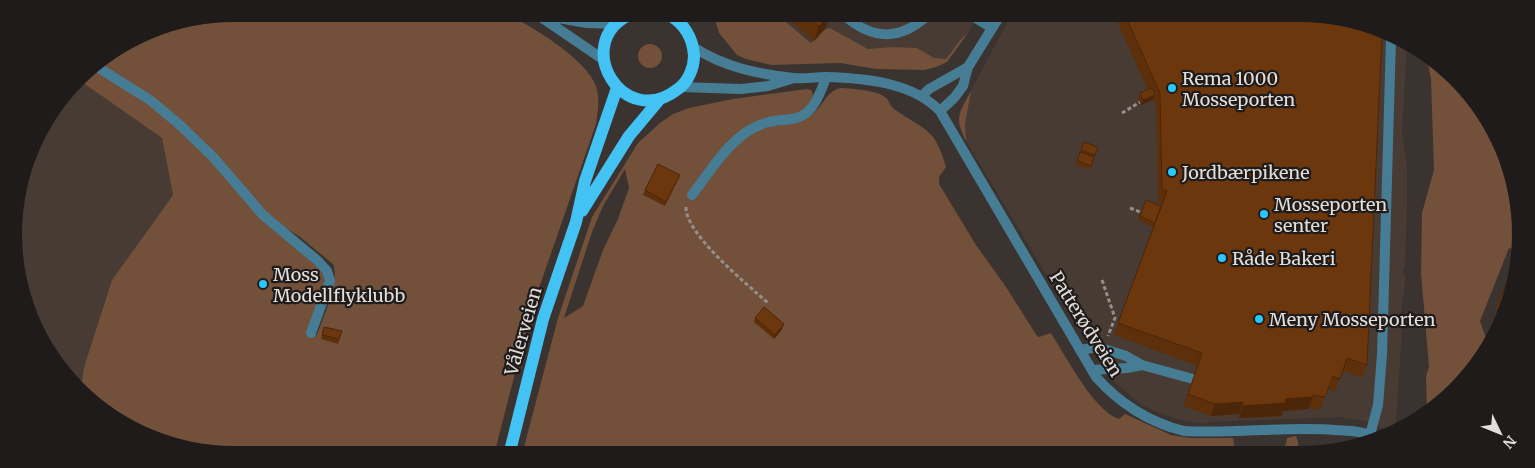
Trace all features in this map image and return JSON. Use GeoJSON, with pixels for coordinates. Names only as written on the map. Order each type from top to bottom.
{"type":"FeatureCollection","features":[{"type":"Feature","properties":{"kind":"main road"},"geometry":{"type":"LineString","coordinates":[[620,22],[606,40],[604,60],[608,75],[617,88],[627,95],[649,101],[672,94],[688,78],[694,58],[693,46],[684,22]]}},
{"type":"Feature","properties":{"kind":"main road","name":"Vålerveien"},"geometry":{"type":"LineString","coordinates":[[511,446],[543,319],[576,222],[585,181],[617,88]]}},
{"type":"Feature","properties":{"kind":"main road","name":"Vålerveien"},"geometry":{"type":"LineString","coordinates":[[576,222],[629,136],[660,99]]}},
{"type":"Feature","properties":{"kind":"street"},"geometry":{"type":"LineString","coordinates":[[550,22],[604,60]]}},
{"type":"Feature","properties":{"kind":"street"},"geometry":{"type":"LineString","coordinates":[[581,22],[617,24]]}},
{"type":"Feature","properties":{"kind":"street"},"geometry":{"type":"LineString","coordinates":[[852,22],[870,33],[882,34],[902,32],[920,22]]}},
{"type":"Feature","properties":{"kind":"street"},"geometry":{"type":"LineString","coordinates":[[982,22],[992,28]]}},
{"type":"Feature","properties":{"kind":"street"},"geometry":{"type":"LineString","coordinates":[[940,111],[954,98],[963,86],[968,66],[996,22]]}},
{"type":"Feature","properties":{"kind":"street"},"geometry":{"type":"LineString","coordinates":[[1375,432],[1382,355],[1392,43]]}},
{"type":"Feature","properties":{"kind":"street","name":"Patterødveien"},"geometry":{"type":"LineString","coordinates":[[693,46],[709,57],[742,70],[797,78],[826,77],[876,82],[910,90],[922,96],[940,111],[1092,370],[1106,388],[1117,398],[1141,414],[1169,428],[1184,431],[1319,428],[1356,431],[1368,434]]}},
{"type":"Feature","properties":{"kind":"street"},"geometry":{"type":"LineString","coordinates":[[922,96],[929,89],[968,66]]}},
{"type":"Feature","properties":{"kind":"street"},"geometry":{"type":"LineString","coordinates":[[101,69],[150,100],[180,124],[214,158],[263,215],[318,261],[327,271],[330,282],[311,333]]}},
{"type":"Feature","properties":{"kind":"street"},"geometry":{"type":"LineString","coordinates":[[692,194],[740,137],[758,126],[798,118],[811,110],[820,95],[826,77]]}},
{"type":"Feature","properties":{"kind":"street","name":"Patterødveien"},"geometry":{"type":"LineString","coordinates":[[681,87],[741,89],[768,86],[797,78]]}},
{"type":"Feature","properties":{"kind":"street"},"geometry":{"type":"LineString","coordinates":[[1080,350],[1098,347],[1126,356],[1142,365],[1193,379],[1212,380]]}},
{"type":"Feature","properties":{"kind":"street"},"geometry":{"type":"LineString","coordinates":[[1092,370],[1142,365]]}},
{"type":"Feature","properties":{"kind":"path"},"geometry":{"type":"LineString","coordinates":[[1122,113],[1146,99]]}},
{"type":"Feature","properties":{"kind":"path"},"geometry":{"type":"LineString","coordinates":[[692,194],[686,203],[686,213],[697,233],[709,248],[768,303]]}},
{"type":"Feature","properties":{"kind":"path"},"geometry":{"type":"LineString","coordinates":[[1130,208],[1149,215]]}},
{"type":"Feature","properties":{"kind":"path"},"geometry":{"type":"LineString","coordinates":[[1102,280],[1115,318],[1107,339],[1114,341]]}},
{"type":"Feature","properties":{"kind":"shaded area"},"geometry":{"type":"Polygon","coordinates":[[[234,22],[521,22],[558,45],[582,65],[596,86],[598,110],[596,124],[531,311],[496,446],[234,446],[206,444],[179,438],[140,424],[116,410],[84,384],[82,381],[84,367],[112,280],[173,195],[162,138],[84,84],[98,73],[138,96],[215,154],[103,68],[140,44],[166,34],[206,24],[234,22]],[[278,223],[323,274],[325,283],[307,335],[317,335],[333,289],[335,271],[333,264],[300,237],[278,223]]]}},
{"type":"Feature","properties":{"kind":"shaded area"},"geometry":{"type":"Polygon","coordinates":[[[716,22],[786,22],[811,43],[825,29],[830,28],[868,49],[917,48],[934,58],[946,59],[968,33],[947,62],[924,70],[876,69],[840,63],[771,65],[737,55],[719,33],[716,22]]]}},
{"type":"Feature","properties":{"kind":"shaded area"},"geometry":{"type":"Polygon","coordinates":[[[786,22],[975,22],[946,59],[934,58],[917,48],[893,47],[868,50],[825,29],[812,43],[786,22]]]}},
{"type":"Feature","properties":{"kind":"shaded area"},"geometry":{"type":"Polygon","coordinates":[[[1007,22],[1301,22],[1329,24],[1369,34],[1407,51],[1402,133],[1407,166],[1405,263],[1403,272],[1405,283],[1400,320],[1402,331],[1395,424],[1383,429],[1366,421],[1340,417],[1210,422],[1203,424],[1176,419],[1142,405],[1111,379],[1100,359],[1095,336],[1079,325],[1071,316],[966,141],[958,122],[961,109],[1007,22]]]}},
{"type":"Feature","properties":{"kind":"shaded area"},"geometry":{"type":"Polygon","coordinates":[[[650,44],[659,47],[662,56],[659,65],[650,68],[641,65],[638,56],[641,47],[650,44]]]}},
{"type":"Feature","properties":{"kind":"shaded area"},"geometry":{"type":"Polygon","coordinates":[[[1428,65],[1451,84],[1469,105],[1491,140],[1505,179],[1511,206],[1512,248],[1509,248],[1480,321],[1486,337],[1469,363],[1451,384],[1427,404],[1426,376],[1429,367],[1421,273],[1422,213],[1434,170],[1431,79],[1428,65]]]}},
{"type":"Feature","properties":{"kind":"shaded area"},"geometry":{"type":"Polygon","coordinates":[[[84,84],[162,138],[173,195],[112,280],[84,367],[82,381],[58,352],[44,328],[30,289],[24,262],[22,234],[24,206],[30,179],[44,140],[58,116],[84,84]]]}},
{"type":"Feature","properties":{"kind":"shaded area"},"geometry":{"type":"Polygon","coordinates":[[[840,88],[857,89],[885,97],[894,109],[928,131],[938,144],[946,167],[939,177],[939,184],[976,245],[1006,287],[1037,336],[1051,333],[1090,394],[1109,414],[1119,419],[1125,414],[1171,435],[1190,438],[1233,438],[1234,446],[524,446],[558,318],[592,217],[638,143],[673,114],[689,108],[733,99],[811,90],[813,94],[812,103],[793,115],[762,121],[744,139],[758,130],[799,122],[809,117],[831,93],[840,88]],[[625,169],[603,206],[592,232],[564,318],[583,306],[603,250],[618,219],[629,188],[625,169]]]}},
{"type":"Feature","properties":{"kind":"shaded area"},"geometry":{"type":"Polygon","coordinates":[[[971,91],[965,124],[966,141],[959,121],[963,105],[971,91]]]}},
{"type":"Feature","properties":{"kind":"shaded area"},"geometry":{"type":"Polygon","coordinates":[[[1296,436],[1298,446],[1284,446],[1287,438],[1296,436]]]}},
{"type":"Feature","properties":{"kind":"building"},"geometry":{"type":"Polygon","coordinates":[[[815,22],[823,22],[819,26],[815,22]]]}},
{"type":"Feature","properties":{"kind":"building","name":"Mosseporten senter"},"geometry":{"type":"Polygon","coordinates":[[[1128,22],[1301,22],[1329,24],[1356,30],[1382,39],[1367,365],[1347,358],[1340,379],[1333,376],[1325,397],[1313,395],[1313,397],[1285,399],[1286,403],[1243,406],[1243,402],[1215,404],[1188,394],[1202,353],[1118,323],[1167,191],[1162,189],[1160,93],[1128,22]]]}},
{"type":"Feature","properties":{"kind":"building"},"geometry":{"type":"Polygon","coordinates":[[[1152,88],[1155,95],[1143,100],[1140,93],[1152,88]]]}},
{"type":"Feature","properties":{"kind":"building"},"geometry":{"type":"Polygon","coordinates":[[[1084,142],[1098,147],[1095,155],[1081,150],[1084,142]]]}},
{"type":"Feature","properties":{"kind":"building"},"geometry":{"type":"Polygon","coordinates":[[[1080,152],[1094,157],[1091,166],[1077,160],[1080,152]]]}},
{"type":"Feature","properties":{"kind":"building"},"geometry":{"type":"Polygon","coordinates":[[[658,164],[680,175],[666,202],[645,190],[658,164]]]}},
{"type":"Feature","properties":{"kind":"building"},"geometry":{"type":"Polygon","coordinates":[[[1146,200],[1161,206],[1155,223],[1140,216],[1146,200]]]}},
{"type":"Feature","properties":{"kind":"building"},"geometry":{"type":"Polygon","coordinates":[[[1506,284],[1501,302],[1499,301],[1506,284]]]}},
{"type":"Feature","properties":{"kind":"building"},"geometry":{"type":"Polygon","coordinates":[[[764,307],[784,324],[775,335],[755,318],[764,307]]]}},
{"type":"Feature","properties":{"kind":"building"},"geometry":{"type":"Polygon","coordinates":[[[324,327],[342,331],[339,339],[322,335],[324,327]]]}},
{"type":"Feature","properties":{"kind":"place","name":"Rema 1000 Mosseporten"},"geometry":{"type":"Point","coordinates":[1172,88]}},
{"type":"Feature","properties":{"kind":"place","name":"Jordbærpikene"},"geometry":{"type":"Point","coordinates":[1172,172]}},
{"type":"Feature","properties":{"kind":"place","name":"Mosseporten senter"},"geometry":{"type":"Point","coordinates":[1264,214]}},
{"type":"Feature","properties":{"kind":"place","name":"Råde Bakeri"},"geometry":{"type":"Point","coordinates":[1222,258]}},
{"type":"Feature","properties":{"kind":"place","name":"Moss Modellflyklubb"},"geometry":{"type":"Point","coordinates":[263,284]}},
{"type":"Feature","properties":{"kind":"place","name":"Meny Mosseporten"},"geometry":{"type":"Point","coordinates":[1259,319]}}]}
